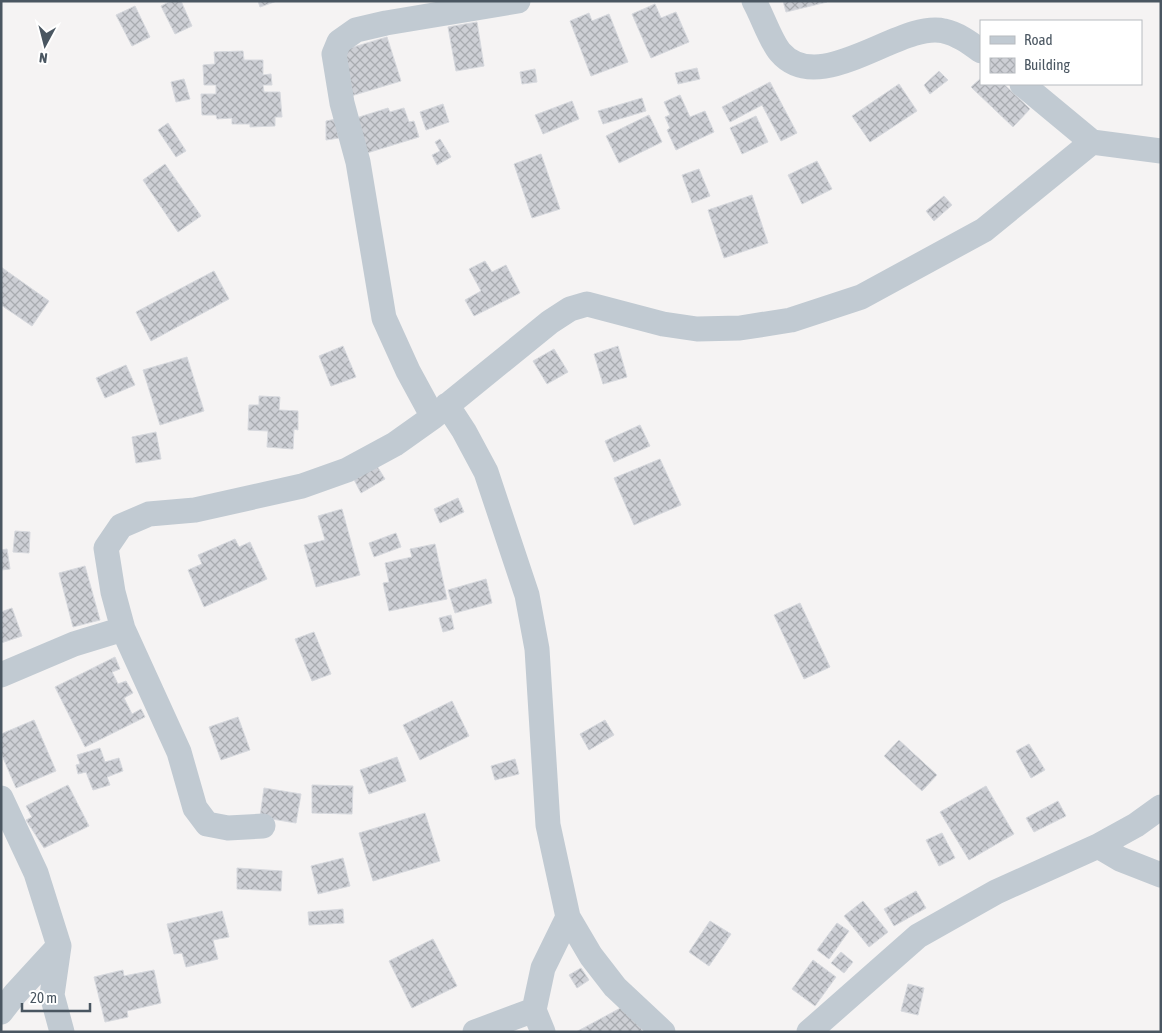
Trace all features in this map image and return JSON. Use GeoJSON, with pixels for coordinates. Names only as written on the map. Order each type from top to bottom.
{"type":"FeatureCollection","features":[{"type":"Feature","properties":{"kind":"street"},"geometry":{"type":"LineString","coordinates":[[518,1],[390,12],[356,30],[339,42],[334,54],[342,103],[358,162],[384,318],[408,371],[440,411],[464,431],[486,472],[527,595],[537,649],[548,825],[568,916],[591,956],[615,987],[663,1032]]}},
{"type":"Feature","properties":{"kind":"street"},"geometry":{"type":"LineString","coordinates":[[754,1],[780,52],[799,65],[816,68],[841,62],[928,30],[944,30],[965,39],[980,50]]}},
{"type":"Feature","properties":{"kind":"street"},"geometry":{"type":"LineString","coordinates":[[1023,85],[1092,142],[1161,150]]}},
{"type":"Feature","properties":{"kind":"street"},"geometry":{"type":"LineString","coordinates":[[263,826],[228,828],[207,824],[196,808],[179,752],[123,629],[113,592],[106,548],[121,526],[149,514],[195,510],[311,483],[347,470],[395,444],[440,411],[550,322],[580,305],[587,304],[663,324],[697,329],[740,328],[791,320],[861,297],[984,230],[1092,142]]}},
{"type":"Feature","properties":{"kind":"street"},"geometry":{"type":"LineString","coordinates":[[1,675],[74,644],[123,629]]}},
{"type":"Feature","properties":{"kind":"street"},"geometry":{"type":"LineString","coordinates":[[1,798],[36,873],[59,946],[52,995],[62,1032]]}},
{"type":"Feature","properties":{"kind":"street"},"geometry":{"type":"LineString","coordinates":[[809,1032],[918,936],[996,892],[1098,846],[1136,825],[1161,807]]}},
{"type":"Feature","properties":{"kind":"street"},"geometry":{"type":"LineString","coordinates":[[1098,846],[1120,859],[1161,875]]}},
{"type":"Feature","properties":{"kind":"street"},"geometry":{"type":"LineString","coordinates":[[475,1032],[538,1021],[543,968],[568,916]]}},
{"type":"Feature","properties":{"kind":"street"},"geometry":{"type":"LineString","coordinates":[[1,1012],[59,946]]}},
{"type":"Feature","properties":{"kind":"building"},"geometry":{"type":"Polygon","coordinates":[[[171,1],[181,1],[192,26],[175,34],[161,6],[171,1]]]}},
{"type":"Feature","properties":{"kind":"building"},"geometry":{"type":"Polygon","coordinates":[[[258,1],[277,1],[260,7],[258,1]]]}},
{"type":"Feature","properties":{"kind":"building"},"geometry":{"type":"Polygon","coordinates":[[[783,1],[827,1],[827,2],[786,12],[783,1]]]}},
{"type":"Feature","properties":{"kind":"building"},"geometry":{"type":"Polygon","coordinates":[[[655,4],[661,18],[676,12],[689,42],[651,58],[632,14],[655,4]]]}},
{"type":"Feature","properties":{"kind":"building"},"geometry":{"type":"Polygon","coordinates":[[[135,6],[150,37],[132,46],[116,15],[135,6]]]}},
{"type":"Feature","properties":{"kind":"building"},"geometry":{"type":"Polygon","coordinates":[[[589,13],[592,21],[609,14],[628,62],[591,76],[570,21],[589,13]]]}},
{"type":"Feature","properties":{"kind":"building"},"geometry":{"type":"Polygon","coordinates":[[[477,22],[484,66],[456,71],[448,27],[477,22]]]}},
{"type":"Feature","properties":{"kind":"building"},"geometry":{"type":"Polygon","coordinates":[[[387,37],[401,81],[351,96],[337,52],[387,37]]]}},
{"type":"Feature","properties":{"kind":"building"},"geometry":{"type":"Polygon","coordinates":[[[243,51],[244,60],[263,60],[263,75],[271,74],[272,85],[263,85],[264,92],[280,92],[282,117],[275,117],[275,126],[250,127],[250,124],[232,124],[232,118],[217,119],[216,115],[202,115],[201,94],[216,94],[216,85],[204,85],[203,65],[215,64],[214,52],[243,51]]]}},
{"type":"Feature","properties":{"kind":"building"},"geometry":{"type":"Polygon","coordinates":[[[697,68],[700,79],[678,84],[675,73],[697,68]]]}},
{"type":"Feature","properties":{"kind":"building"},"geometry":{"type":"Polygon","coordinates":[[[535,69],[537,82],[522,84],[520,72],[535,69]]]}},
{"type":"Feature","properties":{"kind":"building"},"geometry":{"type":"Polygon","coordinates":[[[939,71],[948,80],[930,94],[924,85],[939,71]]]}},
{"type":"Feature","properties":{"kind":"building"},"geometry":{"type":"Polygon","coordinates":[[[184,79],[190,99],[176,102],[171,82],[184,79]]]}},
{"type":"Feature","properties":{"kind":"building"},"geometry":{"type":"Polygon","coordinates":[[[980,79],[980,85],[1005,85],[1030,109],[1013,127],[971,87],[980,79]]]}},
{"type":"Feature","properties":{"kind":"building"},"geometry":{"type":"Polygon","coordinates":[[[770,82],[797,133],[781,141],[762,105],[730,122],[722,107],[770,82]]]}},
{"type":"Feature","properties":{"kind":"building"},"geometry":{"type":"Polygon","coordinates":[[[899,84],[917,111],[870,142],[852,116],[899,84]]]}},
{"type":"Feature","properties":{"kind":"building"},"geometry":{"type":"Polygon","coordinates":[[[680,95],[690,117],[705,111],[714,132],[676,150],[667,130],[670,128],[665,117],[670,115],[664,102],[680,95]]]}},
{"type":"Feature","properties":{"kind":"building"},"geometry":{"type":"Polygon","coordinates":[[[642,98],[646,111],[603,124],[598,111],[642,98]]]}},
{"type":"Feature","properties":{"kind":"building"},"geometry":{"type":"Polygon","coordinates":[[[572,101],[579,119],[543,134],[535,115],[572,101]]]}},
{"type":"Feature","properties":{"kind":"building"},"geometry":{"type":"Polygon","coordinates":[[[443,104],[449,122],[426,130],[420,112],[443,104]]]}},
{"type":"Feature","properties":{"kind":"building"},"geometry":{"type":"Polygon","coordinates":[[[388,108],[390,112],[404,108],[409,122],[414,121],[419,137],[367,153],[356,118],[388,108]]]}},
{"type":"Feature","properties":{"kind":"building"},"geometry":{"type":"Polygon","coordinates":[[[649,115],[662,142],[619,163],[606,136],[649,115]]]}},
{"type":"Feature","properties":{"kind":"building"},"geometry":{"type":"Polygon","coordinates":[[[756,116],[768,142],[742,154],[730,128],[756,116]]]}},
{"type":"Feature","properties":{"kind":"building"},"geometry":{"type":"Polygon","coordinates":[[[336,119],[339,138],[326,140],[326,121],[336,119]]]}},
{"type":"Feature","properties":{"kind":"building"},"geometry":{"type":"Polygon","coordinates":[[[168,123],[186,151],[176,157],[158,130],[168,123]]]}},
{"type":"Feature","properties":{"kind":"building"},"geometry":{"type":"Polygon","coordinates":[[[440,139],[451,157],[437,165],[432,155],[440,151],[435,142],[440,139]]]}},
{"type":"Feature","properties":{"kind":"building"},"geometry":{"type":"Polygon","coordinates":[[[541,154],[560,209],[532,218],[514,164],[541,154]]]}},
{"type":"Feature","properties":{"kind":"building"},"geometry":{"type":"Polygon","coordinates":[[[817,161],[832,189],[802,204],[788,175],[817,161]]]}},
{"type":"Feature","properties":{"kind":"building"},"geometry":{"type":"Polygon","coordinates":[[[165,164],[201,216],[178,232],[143,180],[165,164]]]}},
{"type":"Feature","properties":{"kind":"building"},"geometry":{"type":"Polygon","coordinates":[[[699,169],[710,196],[692,203],[682,175],[699,169]]]}},
{"type":"Feature","properties":{"kind":"building"},"geometry":{"type":"Polygon","coordinates":[[[752,195],[768,243],[724,258],[708,210],[752,195]]]}},
{"type":"Feature","properties":{"kind":"building"},"geometry":{"type":"Polygon","coordinates":[[[944,196],[952,205],[934,221],[926,211],[944,196]]]}},
{"type":"Feature","properties":{"kind":"building"},"geometry":{"type":"Polygon","coordinates":[[[485,261],[492,272],[506,265],[520,293],[474,316],[465,300],[481,291],[469,269],[485,261]]]}},
{"type":"Feature","properties":{"kind":"building"},"geometry":{"type":"Polygon","coordinates":[[[1,267],[49,301],[32,326],[1,305],[1,267]]]}},
{"type":"Feature","properties":{"kind":"building"},"geometry":{"type":"Polygon","coordinates":[[[214,271],[229,299],[151,341],[136,312],[214,271]]]}},
{"type":"Feature","properties":{"kind":"building"},"geometry":{"type":"Polygon","coordinates":[[[343,346],[356,377],[331,386],[319,356],[343,346]]]}},
{"type":"Feature","properties":{"kind":"building"},"geometry":{"type":"Polygon","coordinates":[[[618,346],[627,377],[603,384],[594,354],[618,346]]]}},
{"type":"Feature","properties":{"kind":"building"},"geometry":{"type":"Polygon","coordinates":[[[554,349],[568,372],[547,384],[533,361],[554,349]]]}},
{"type":"Feature","properties":{"kind":"building"},"geometry":{"type":"Polygon","coordinates":[[[187,357],[204,411],[160,425],[143,370],[187,357]]]}},
{"type":"Feature","properties":{"kind":"building"},"geometry":{"type":"Polygon","coordinates":[[[126,365],[135,385],[105,398],[96,378],[126,365]]]}},
{"type":"Feature","properties":{"kind":"building"},"geometry":{"type":"Polygon","coordinates":[[[259,396],[280,397],[279,410],[298,411],[298,430],[294,429],[293,449],[267,447],[268,431],[248,430],[249,405],[259,405],[259,396]]]}},
{"type":"Feature","properties":{"kind":"building"},"geometry":{"type":"Polygon","coordinates":[[[640,425],[650,446],[614,462],[605,441],[640,425]]]}},
{"type":"Feature","properties":{"kind":"building"},"geometry":{"type":"Polygon","coordinates":[[[156,432],[161,459],[136,463],[132,437],[156,432]]]}},
{"type":"Feature","properties":{"kind":"building"},"geometry":{"type":"Polygon","coordinates":[[[372,458],[385,479],[361,493],[349,470],[372,458]]]}},
{"type":"Feature","properties":{"kind":"building"},"geometry":{"type":"Polygon","coordinates":[[[660,459],[681,505],[634,525],[614,478],[660,459]]]}},
{"type":"Feature","properties":{"kind":"building"},"geometry":{"type":"Polygon","coordinates":[[[458,498],[464,512],[440,523],[434,509],[458,498]]]}},
{"type":"Feature","properties":{"kind":"building"},"geometry":{"type":"Polygon","coordinates":[[[342,509],[360,575],[316,587],[304,545],[325,540],[318,516],[342,509]]]}},
{"type":"Feature","properties":{"kind":"building"},"geometry":{"type":"Polygon","coordinates":[[[15,531],[30,532],[29,553],[13,552],[15,531]]]}},
{"type":"Feature","properties":{"kind":"building"},"geometry":{"type":"Polygon","coordinates":[[[396,533],[401,547],[374,557],[369,543],[396,533]]]}},
{"type":"Feature","properties":{"kind":"building"},"geometry":{"type":"Polygon","coordinates":[[[235,539],[239,547],[250,542],[267,579],[204,607],[188,570],[202,564],[198,555],[235,539]]]}},
{"type":"Feature","properties":{"kind":"building"},"geometry":{"type":"Polygon","coordinates":[[[435,544],[447,599],[389,611],[383,583],[389,582],[385,563],[412,557],[410,549],[435,544]]]}},
{"type":"Feature","properties":{"kind":"building"},"geometry":{"type":"Polygon","coordinates":[[[7,549],[10,569],[1,570],[1,550],[7,549]]]}},
{"type":"Feature","properties":{"kind":"building"},"geometry":{"type":"Polygon","coordinates":[[[85,566],[100,620],[73,627],[59,573],[85,566]]]}},
{"type":"Feature","properties":{"kind":"building"},"geometry":{"type":"Polygon","coordinates":[[[486,579],[492,603],[455,613],[448,590],[486,579]]]}},
{"type":"Feature","properties":{"kind":"building"},"geometry":{"type":"Polygon","coordinates":[[[800,603],[830,667],[804,679],[774,615],[800,603]]]}},
{"type":"Feature","properties":{"kind":"building"},"geometry":{"type":"Polygon","coordinates":[[[12,608],[22,636],[1,643],[1,612],[12,608]]]}},
{"type":"Feature","properties":{"kind":"building"},"geometry":{"type":"Polygon","coordinates":[[[451,615],[454,629],[443,632],[439,618],[451,615]]]}},
{"type":"Feature","properties":{"kind":"building"},"geometry":{"type":"Polygon","coordinates":[[[314,632],[331,674],[312,681],[295,639],[314,632]]]}},
{"type":"Feature","properties":{"kind":"building"},"geometry":{"type":"Polygon","coordinates":[[[115,657],[120,669],[112,672],[118,684],[126,681],[133,693],[124,698],[132,714],[141,709],[145,717],[85,747],[55,687],[115,657]]]}},
{"type":"Feature","properties":{"kind":"building"},"geometry":{"type":"Polygon","coordinates":[[[452,701],[469,736],[420,760],[403,725],[452,701]]]}},
{"type":"Feature","properties":{"kind":"building"},"geometry":{"type":"Polygon","coordinates":[[[238,717],[250,750],[221,760],[209,727],[238,717]]]}},
{"type":"Feature","properties":{"kind":"building"},"geometry":{"type":"Polygon","coordinates":[[[34,720],[56,771],[16,788],[1,753],[1,734],[34,720]]]}},
{"type":"Feature","properties":{"kind":"building"},"geometry":{"type":"Polygon","coordinates":[[[605,720],[614,735],[589,750],[580,734],[605,720]]]}},
{"type":"Feature","properties":{"kind":"building"},"geometry":{"type":"Polygon","coordinates":[[[899,740],[937,775],[922,791],[884,756],[899,740]]]}},
{"type":"Feature","properties":{"kind":"building"},"geometry":{"type":"Polygon","coordinates":[[[1029,744],[1045,770],[1031,778],[1016,751],[1029,744]]]}},
{"type":"Feature","properties":{"kind":"building"},"geometry":{"type":"Polygon","coordinates":[[[100,748],[105,762],[119,758],[123,771],[107,777],[110,785],[93,790],[86,772],[78,774],[76,765],[80,764],[77,755],[100,748]]]}},
{"type":"Feature","properties":{"kind":"building"},"geometry":{"type":"Polygon","coordinates":[[[397,757],[406,781],[369,794],[360,770],[397,757]]]}},
{"type":"Feature","properties":{"kind":"building"},"geometry":{"type":"Polygon","coordinates":[[[515,759],[519,774],[495,780],[491,766],[515,759]]]}},
{"type":"Feature","properties":{"kind":"building"},"geometry":{"type":"Polygon","coordinates":[[[68,785],[89,826],[44,848],[26,820],[32,817],[26,806],[68,785]]]}},
{"type":"Feature","properties":{"kind":"building"},"geometry":{"type":"Polygon","coordinates":[[[312,785],[353,786],[352,814],[312,813],[312,785]]]}},
{"type":"Feature","properties":{"kind":"building"},"geometry":{"type":"Polygon","coordinates":[[[986,786],[1014,834],[969,860],[940,812],[986,786]]]}},
{"type":"Feature","properties":{"kind":"building"},"geometry":{"type":"Polygon","coordinates":[[[264,788],[301,794],[296,823],[260,817],[264,788]]]}},
{"type":"Feature","properties":{"kind":"building"},"geometry":{"type":"Polygon","coordinates":[[[1058,801],[1066,816],[1034,832],[1026,818],[1058,801]]]}},
{"type":"Feature","properties":{"kind":"building"},"geometry":{"type":"Polygon","coordinates":[[[425,813],[440,861],[373,881],[359,833],[425,813]]]}},
{"type":"Feature","properties":{"kind":"building"},"geometry":{"type":"Polygon","coordinates":[[[942,833],[955,858],[939,866],[926,840],[942,833]]]}},
{"type":"Feature","properties":{"kind":"building"},"geometry":{"type":"Polygon","coordinates":[[[343,858],[350,886],[318,894],[311,866],[343,858]]]}},
{"type":"Feature","properties":{"kind":"building"},"geometry":{"type":"Polygon","coordinates":[[[237,868],[282,871],[281,891],[237,889],[237,868]]]}},
{"type":"Feature","properties":{"kind":"building"},"geometry":{"type":"Polygon","coordinates":[[[916,891],[926,908],[894,926],[884,909],[916,891]]]}},
{"type":"Feature","properties":{"kind":"building"},"geometry":{"type":"Polygon","coordinates":[[[863,901],[888,932],[869,947],[844,916],[863,901]]]}},
{"type":"Feature","properties":{"kind":"building"},"geometry":{"type":"Polygon","coordinates":[[[343,909],[344,923],[309,925],[308,912],[343,909]]]}},
{"type":"Feature","properties":{"kind":"building"},"geometry":{"type":"Polygon","coordinates":[[[222,911],[229,937],[213,940],[218,959],[186,967],[182,953],[174,954],[167,924],[222,911]]]}},
{"type":"Feature","properties":{"kind":"building"},"geometry":{"type":"Polygon","coordinates":[[[710,921],[731,934],[709,966],[689,952],[710,921]]]}},
{"type":"Feature","properties":{"kind":"building"},"geometry":{"type":"Polygon","coordinates":[[[837,923],[849,931],[829,959],[817,950],[837,923]]]}},
{"type":"Feature","properties":{"kind":"building"},"geometry":{"type":"Polygon","coordinates":[[[433,939],[457,986],[412,1008],[389,961],[433,939]]]}},
{"type":"Feature","properties":{"kind":"building"},"geometry":{"type":"Polygon","coordinates":[[[841,952],[853,962],[844,973],[831,963],[841,952]]]}},
{"type":"Feature","properties":{"kind":"building"},"geometry":{"type":"Polygon","coordinates":[[[813,960],[836,977],[815,1006],[792,989],[813,960]]]}},
{"type":"Feature","properties":{"kind":"building"},"geometry":{"type":"Polygon","coordinates":[[[581,968],[589,980],[577,988],[569,975],[581,968]]]}},
{"type":"Feature","properties":{"kind":"building"},"geometry":{"type":"Polygon","coordinates":[[[123,970],[124,976],[154,970],[161,1003],[127,1011],[128,1017],[105,1022],[94,977],[123,970]]]}},
{"type":"Feature","properties":{"kind":"building"},"geometry":{"type":"Polygon","coordinates":[[[908,984],[924,988],[918,1015],[901,1011],[908,984]]]}},
{"type":"Feature","properties":{"kind":"building"},"geometry":{"type":"Polygon","coordinates":[[[628,1004],[642,1030],[639,1032],[576,1032],[628,1004]]]}}]}
